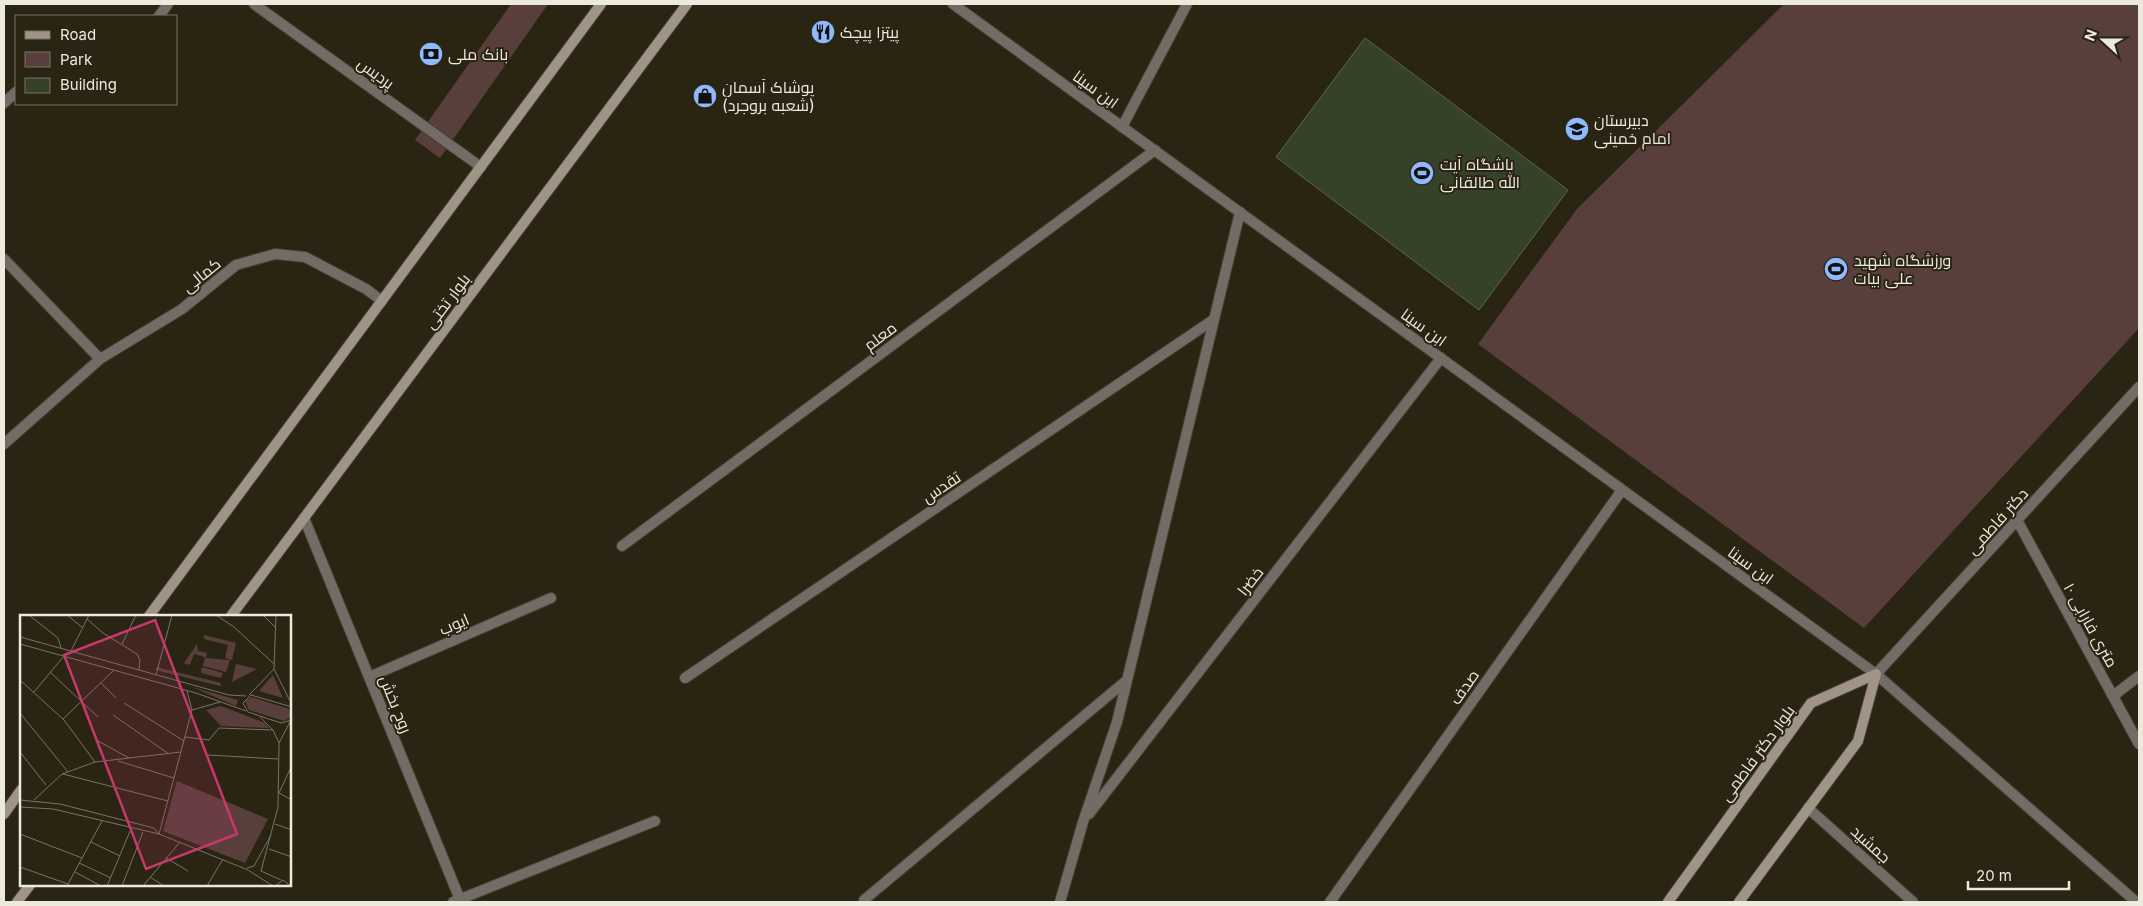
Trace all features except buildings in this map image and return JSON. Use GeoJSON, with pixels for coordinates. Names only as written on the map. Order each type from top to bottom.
{"type":"FeatureCollection","features":[{"type":"Feature","properties":{"kind":"main road"},"geometry":{"type":"LineString","coordinates":[[150,615],[601,4]]}},
{"type":"Feature","properties":{"kind":"main road","name":"بلوار تختی"},"geometry":{"type":"LineString","coordinates":[[232,615],[686,5]]}},
{"type":"Feature","properties":{"kind":"main road"},"geometry":{"type":"LineString","coordinates":[[1742,901],[1858,741],[1876,674]]}},
{"type":"Feature","properties":{"kind":"main road","name":"بلوار دکتر فاطمی"},"geometry":{"type":"LineString","coordinates":[[1668,902],[1812,702],[1876,674]]}},
{"type":"Feature","properties":{"kind":"main road"},"geometry":{"type":"LineString","coordinates":[[4,814],[20,791]]}},
{"type":"Feature","properties":{"kind":"main road"},"geometry":{"type":"LineString","coordinates":[[18,902],[29,886]]}},
{"type":"Feature","properties":{"kind":"street"},"geometry":{"type":"LineString","coordinates":[[160,15],[168,4]]}},
{"type":"Feature","properties":{"kind":"street","name":"پردیس"},"geometry":{"type":"LineString","coordinates":[[254,4],[480,167]]}},
{"type":"Feature","properties":{"kind":"street","name":"ابن سینا"},"geometry":{"type":"LineString","coordinates":[[953,4],[1876,674],[2134,900]]}},
{"type":"Feature","properties":{"kind":"street"},"geometry":{"type":"LineString","coordinates":[[1122,126],[1187,4]]}},
{"type":"Feature","properties":{"kind":"street"},"geometry":{"type":"LineString","coordinates":[[4,103],[15,93]]}},
{"type":"Feature","properties":{"kind":"street","name":"معلم"},"geometry":{"type":"LineString","coordinates":[[622,546],[1155,150]]}},
{"type":"Feature","properties":{"kind":"street"},"geometry":{"type":"LineString","coordinates":[[1060,902],[1083,822],[1117,722],[1240,212]]}},
{"type":"Feature","properties":{"kind":"street","name":"کمالی"},"geometry":{"type":"LineString","coordinates":[[4,444],[100,359],[182,309],[236,265],[275,254],[304,258],[366,290],[382,301]]}},
{"type":"Feature","properties":{"kind":"street"},"geometry":{"type":"LineString","coordinates":[[4,259],[100,359]]}},
{"type":"Feature","properties":{"kind":"street","name":"تقدس"},"geometry":{"type":"LineString","coordinates":[[685,678],[1213,320]]}},
{"type":"Feature","properties":{"kind":"street","name":"خضرا"},"geometry":{"type":"LineString","coordinates":[[1083,822],[1440,358]]}},
{"type":"Feature","properties":{"kind":"street","name":"دکتر فاطمی"},"geometry":{"type":"LineString","coordinates":[[1876,674],[2139,387]]}},
{"type":"Feature","properties":{"kind":"street","name":"صدف"},"geometry":{"type":"LineString","coordinates":[[1330,902],[1622,490]]}},
{"type":"Feature","properties":{"kind":"street","name":"روح بخش"},"geometry":{"type":"LineString","coordinates":[[304,518],[458,901]]}},
{"type":"Feature","properties":{"kind":"street","name":"۱۰ متری فارابی"},"geometry":{"type":"LineString","coordinates":[[2017,520],[2139,744]]}},
{"type":"Feature","properties":{"kind":"street","name":"ایوب"},"geometry":{"type":"LineString","coordinates":[[369,677],[551,598]]}},
{"type":"Feature","properties":{"kind":"street"},"geometry":{"type":"LineString","coordinates":[[2113,696],[2139,676]]}},
{"type":"Feature","properties":{"kind":"street"},"geometry":{"type":"LineString","coordinates":[[864,900],[1127,680]]}},
{"type":"Feature","properties":{"kind":"street","name":"جمشید"},"geometry":{"type":"LineString","coordinates":[[1808,808],[1913,902]]}},
{"type":"Feature","properties":{"kind":"street"},"geometry":{"type":"LineString","coordinates":[[458,901],[655,821]]}},
{"type":"Feature","properties":{"kind":"green space"},"geometry":{"type":"Polygon","coordinates":[[[511,4],[548,4],[440,158],[415,140],[511,4]]]}},
{"type":"Feature","properties":{"kind":"green space","name":"ورزشگاه شهید علی بیات"},"geometry":{"type":"Polygon","coordinates":[[[1784,4],[2139,4],[2139,328],[1864,628],[1478,344],[1577,209],[1784,4]]]}},
{"type":"Feature","properties":{"kind":"place","name":"پیتزا پیچک"},"geometry":{"type":"Point","coordinates":[823,32]}},
{"type":"Feature","properties":{"kind":"place","name":"بانک ملی"},"geometry":{"type":"Point","coordinates":[431,54]}},
{"type":"Feature","properties":{"kind":"place","name":"پوشاک آسمان (شعبه بروجرد)"},"geometry":{"type":"Point","coordinates":[705,96]}},
{"type":"Feature","properties":{"kind":"place","name":"دبیرستان امام خمینی"},"geometry":{"type":"Point","coordinates":[1577,129]}},
{"type":"Feature","properties":{"kind":"place","name":"باشگاه آیت الله طالقانی"},"geometry":{"type":"Point","coordinates":[1422,173]}},
{"type":"Feature","properties":{"kind":"place","name":"ورزشگاه شهید علی بیات"},"geometry":{"type":"Point","coordinates":[1836,269]}}]}
